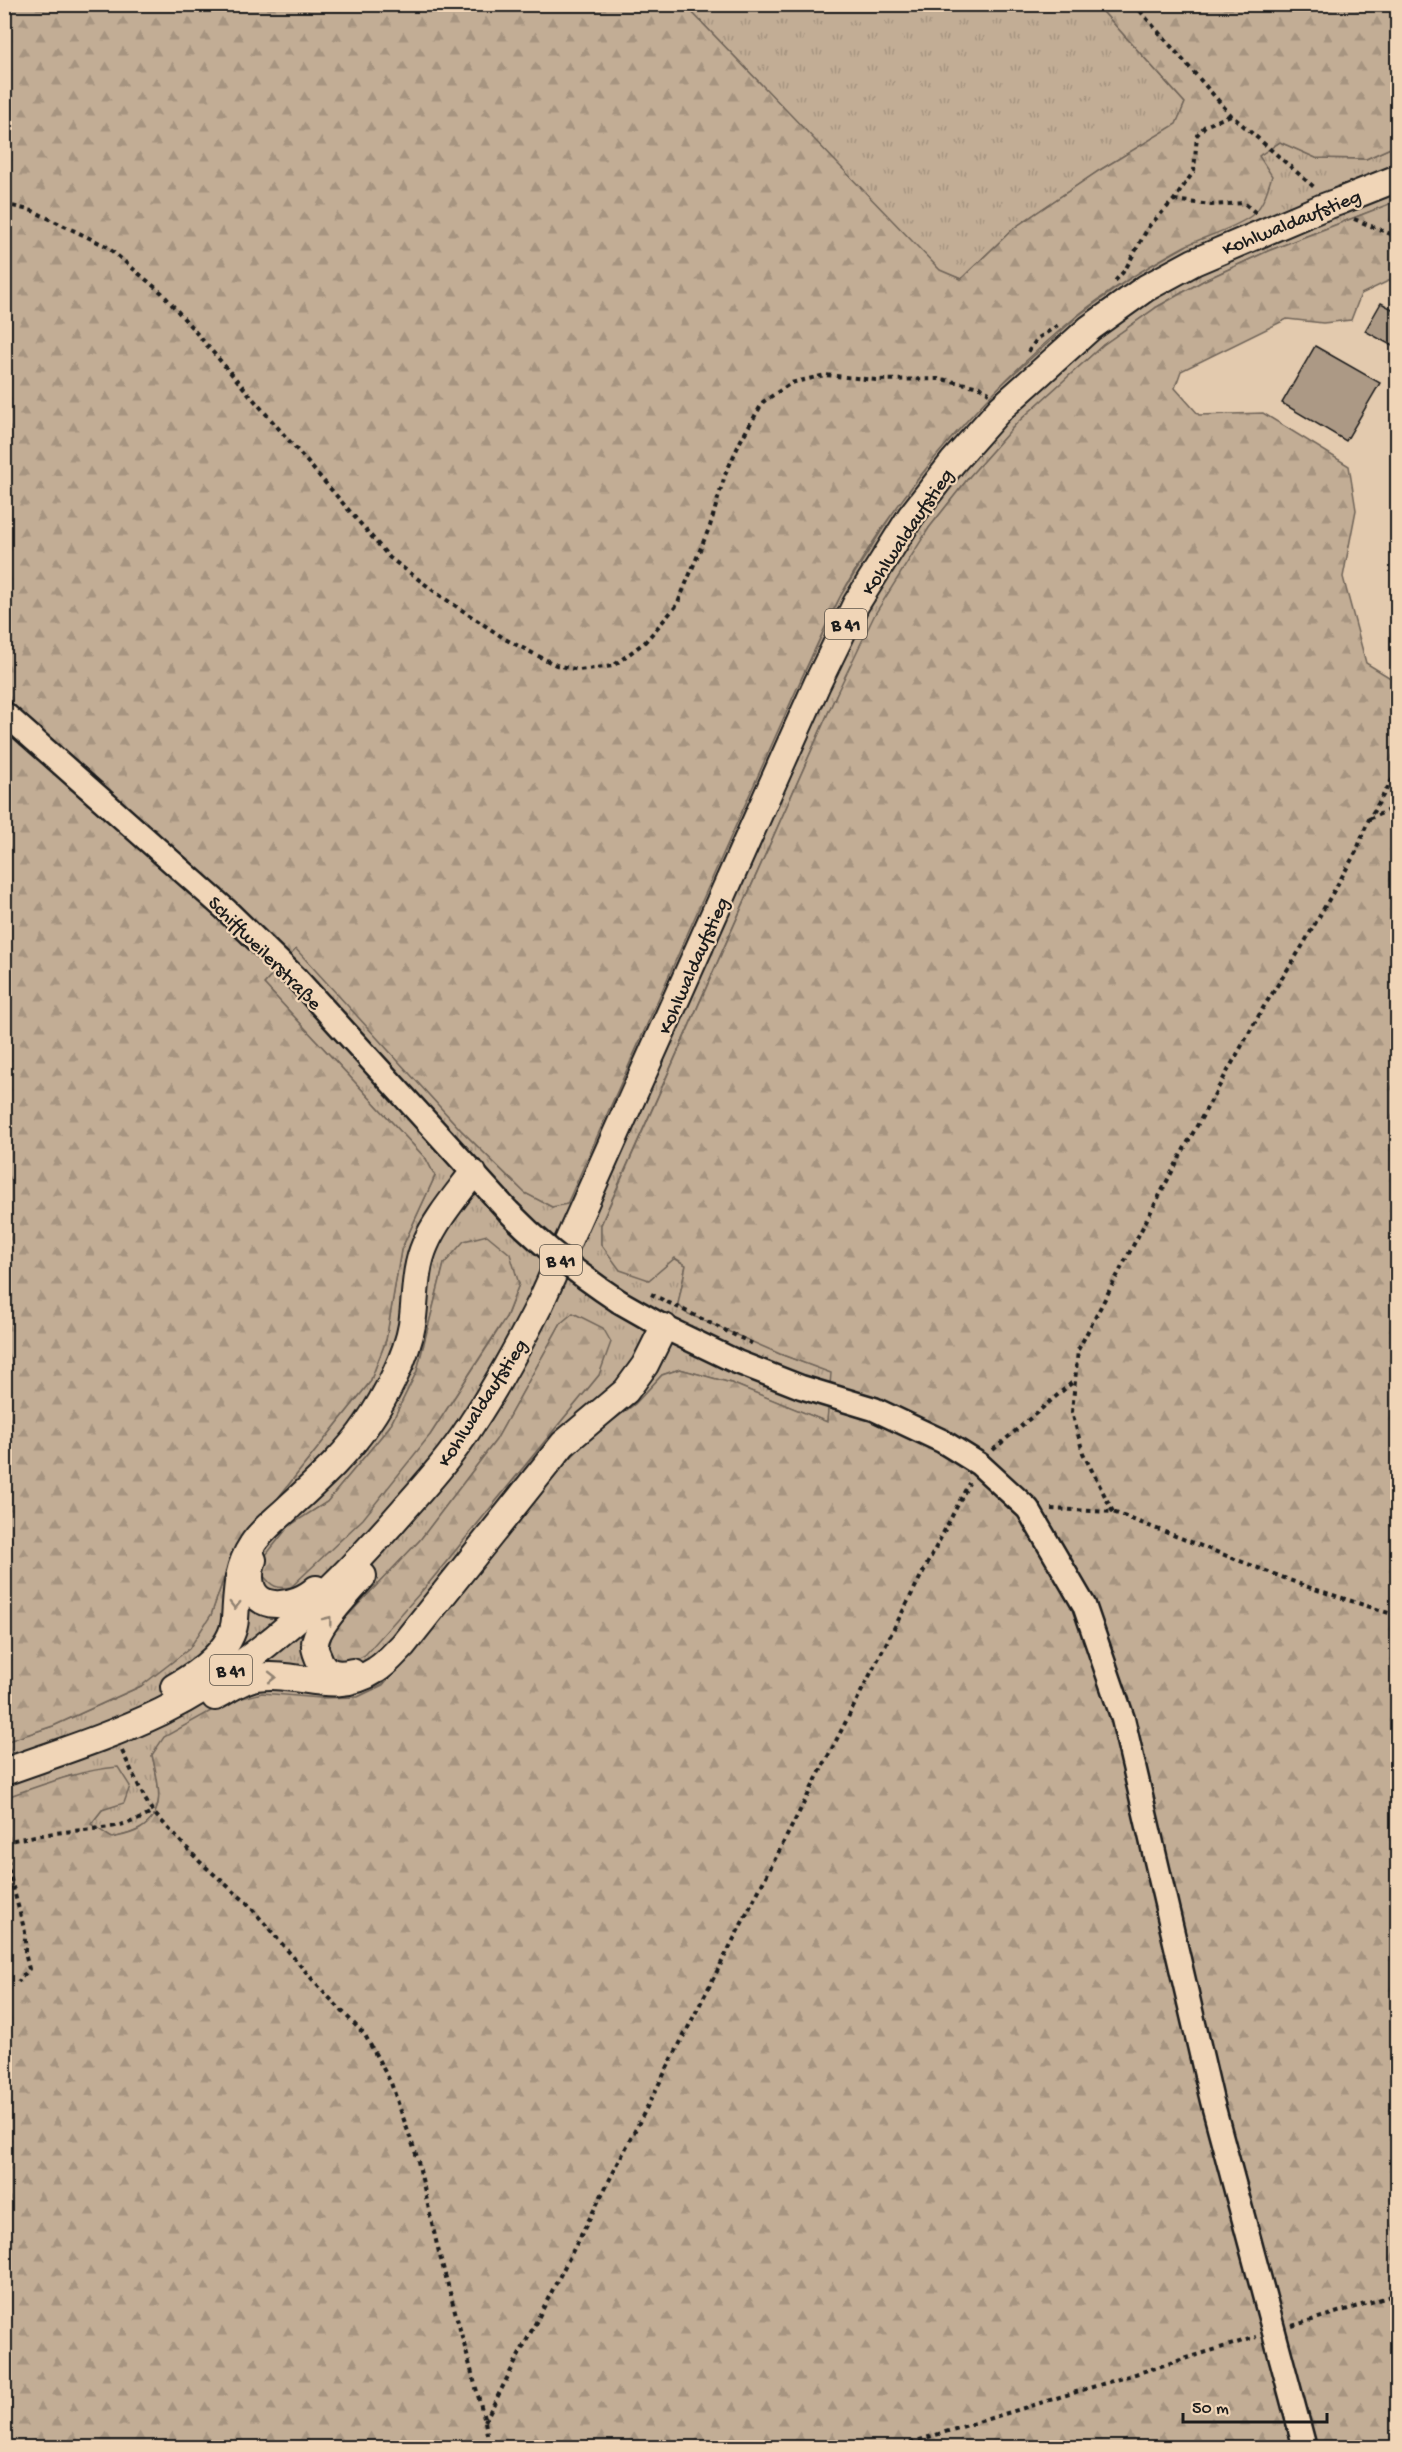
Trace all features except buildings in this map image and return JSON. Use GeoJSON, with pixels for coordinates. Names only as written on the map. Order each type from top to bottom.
{"type":"FeatureCollection","features":[{"type":"Feature","properties":{"kind":"main road","name":"Kohlwaldaufstieg"},"geometry":{"type":"LineString","coordinates":[[4,1771],[103,1737],[152,1716],[220,1677],[274,1638],[316,1602],[369,1550],[438,1470],[470,1428],[504,1373],[540,1304],[817,684],[856,604],[911,516],[953,462],[995,396],[1146,288],[1194,262],[1398,178]]}},
{"type":"Feature","properties":{"kind":"main road"},"geometry":{"type":"LineString","coordinates":[[4,1771],[102,1728],[187,1680],[229,1641],[235,1620],[235,1598],[240,1570],[252,1545],[325,1472],[367,1424],[407,1344],[412,1328],[417,1268],[425,1244],[442,1215],[472,1173]]}},
{"type":"Feature","properties":{"kind":"main road"},"geometry":{"type":"LineString","coordinates":[[4,1781],[120,1747],[168,1725],[238,1684],[255,1677],[278,1676],[332,1684],[360,1679],[378,1669],[403,1644],[562,1444],[626,1391],[645,1365],[664,1327]]}},
{"type":"Feature","properties":{"kind":"main road"},"geometry":{"type":"LineString","coordinates":[[403,1644],[374,1664],[341,1675],[330,1672],[322,1666],[316,1653],[315,1643],[322,1626],[419,1510],[470,1428]]}},
{"type":"Feature","properties":{"kind":"main road"},"geometry":{"type":"LineString","coordinates":[[293,1504],[271,1528],[250,1566],[251,1586],[260,1599],[274,1605],[290,1604],[311,1594],[412,1500]]}},
{"type":"Feature","properties":{"kind":"street","name":"Schiffweilerstraße"},"geometry":{"type":"LineString","coordinates":[[4,713],[225,909],[297,979],[508,1211],[581,1276],[664,1327],[737,1362],[801,1388],[874,1410],[942,1441],[979,1464],[1028,1509],[1084,1605],[1123,1719],[1212,2101],[1305,2448]]}},
{"type":"Feature","properties":{"kind":"path"},"geometry":{"type":"LineString","coordinates":[[1134,4],[1231,115],[1333,204],[1398,237]]}},
{"type":"Feature","properties":{"kind":"path"},"geometry":{"type":"LineString","coordinates":[[1112,285],[1125,270],[1149,226],[1174,200],[1194,171],[1197,135],[1205,126],[1231,115]]}},
{"type":"Feature","properties":{"kind":"path"},"geometry":{"type":"LineString","coordinates":[[1174,200],[1211,205],[1244,203],[1261,217]]}},
{"type":"Feature","properties":{"kind":"path"},"geometry":{"type":"LineString","coordinates":[[4,204],[33,211],[106,246],[162,293],[390,558],[505,639],[556,665],[579,670],[613,666],[645,642],[677,605],[710,526],[725,475],[741,440],[763,402],[791,383],[825,375],[876,380],[941,379],[980,387],[995,396]]}},
{"type":"Feature","properties":{"kind":"path"},"geometry":{"type":"LineString","coordinates":[[1023,360],[1037,339],[1061,323]]}},
{"type":"Feature","properties":{"kind":"path"},"geometry":{"type":"LineString","coordinates":[[1113,1512],[1083,1453],[1072,1412],[1078,1350],[1184,1149],[1263,1008],[1303,945],[1356,852],[1369,819],[1398,770]]}},
{"type":"Feature","properties":{"kind":"path"},"geometry":{"type":"LineString","coordinates":[[1369,819],[1391,809],[1398,813]]}},
{"type":"Feature","properties":{"kind":"path"},"geometry":{"type":"LineString","coordinates":[[642,1289],[760,1347]]}},
{"type":"Feature","properties":{"kind":"path"},"geometry":{"type":"LineString","coordinates":[[485,2421],[979,1464],[1074,1381]]}},
{"type":"Feature","properties":{"kind":"path"},"geometry":{"type":"LineString","coordinates":[[1028,1509],[1113,1512],[1305,1586],[1398,1616]]}},
{"type":"Feature","properties":{"kind":"path"},"geometry":{"type":"LineString","coordinates":[[120,1747],[144,1799],[153,1812],[200,1862],[247,1903],[318,1986],[365,2035],[392,2083],[417,2157],[437,2245],[485,2421],[489,2448]]}},
{"type":"Feature","properties":{"kind":"path"},"geometry":{"type":"LineString","coordinates":[[18,1982],[29,1969],[25,1953],[25,1932],[10,1876],[5,1842],[62,1832],[111,1828],[138,1821],[153,1812]]}},
{"type":"Feature","properties":{"kind":"path"},"geometry":{"type":"LineString","coordinates":[[893,2448],[1398,2294]]}},
{"type":"Feature","properties":{"kind":"green space"},"geometry":{"type":"Polygon","coordinates":[[[4,5],[685,5],[940,270],[961,279],[1014,228],[1100,170],[1176,124],[1185,103],[1097,5],[1398,5],[1397,145],[1366,159],[1316,158],[1280,142],[1259,156],[1272,176],[1259,208],[1251,216],[1185,246],[1157,262],[1078,315],[1043,345],[977,410],[946,444],[890,517],[841,595],[826,625],[567,1204],[552,1207],[525,1193],[461,1130],[296,949],[264,984],[426,1159],[435,1176],[401,1250],[386,1340],[370,1382],[278,1498],[247,1533],[228,1566],[211,1615],[189,1649],[141,1686],[53,1726],[5,1742],[4,5]]]}},
{"type":"Feature","properties":{"kind":"green space"},"geometry":{"type":"Polygon","coordinates":[[[685,5],[1097,5],[1185,103],[1176,125],[1100,170],[1014,228],[961,279],[940,271],[685,5]]]}},
{"type":"Feature","properties":{"kind":"green space"},"geometry":{"type":"Polygon","coordinates":[[[1280,142],[1316,158],[1366,159],[1397,145],[1397,201],[1268,251],[1203,281],[1157,307],[1103,345],[1017,423],[970,476],[929,528],[837,693],[601,1224],[601,1244],[648,1280],[674,1258],[686,1265],[678,1304],[780,1354],[832,1373],[827,1422],[731,1383],[680,1369],[662,1375],[635,1404],[591,1437],[553,1476],[383,1685],[358,1697],[320,1698],[152,1755],[157,1775],[158,1805],[149,1822],[137,1831],[126,1835],[112,1838],[91,1824],[102,1810],[72,1775],[5,1798],[4,1742],[53,1726],[141,1686],[211,1615],[228,1566],[247,1533],[278,1498],[370,1382],[386,1340],[401,1250],[435,1176],[426,1159],[264,984],[296,948],[461,1130],[525,1193],[552,1207],[613,1103],[680,946],[841,595],[897,506],[940,451],[989,396],[1079,315],[1136,274],[1186,246],[1258,156],[1280,142]],[[444,1264],[417,1371],[390,1426],[327,1502],[289,1526],[266,1555],[263,1575],[430,1435],[506,1318],[519,1284],[444,1264]],[[561,1323],[496,1440],[420,1540],[333,1631],[428,1584],[599,1375],[561,1323]]]}},
{"type":"Feature","properties":{"kind":"green space"},"geometry":{"type":"Polygon","coordinates":[[[1397,201],[1397,277],[1361,294],[1351,320],[1323,323],[1287,319],[1181,371],[1175,388],[1199,415],[1263,413],[1349,466],[1356,510],[1343,577],[1366,663],[1397,682],[1397,2447],[5,2447],[4,1798],[75,1775],[118,1767],[130,1786],[124,1803],[102,1810],[91,1824],[112,1838],[126,1835],[140,1829],[155,1814],[159,1796],[152,1755],[164,1737],[227,1702],[262,1693],[320,1698],[358,1697],[383,1685],[553,1476],[591,1437],[635,1404],[662,1375],[680,1369],[731,1383],[827,1422],[831,1373],[780,1354],[686,1313],[678,1304],[686,1265],[675,1258],[649,1280],[620,1270],[601,1244],[601,1225],[837,693],[875,614],[929,528],[970,476],[1017,423],[1103,345],[1157,307],[1203,281],[1268,251],[1397,201]]]}},
{"type":"Feature","properties":{"kind":"green space"},"geometry":{"type":"Polygon","coordinates":[[[487,1235],[510,1254],[519,1284],[506,1317],[430,1435],[363,1519],[291,1587],[282,1588],[272,1585],[263,1575],[266,1555],[289,1526],[327,1502],[390,1426],[417,1371],[444,1264],[464,1241],[487,1235]]]}},
{"type":"Feature","properties":{"kind":"green space"},"geometry":{"type":"Polygon","coordinates":[[[573,1313],[603,1328],[611,1342],[599,1375],[428,1584],[365,1655],[346,1665],[337,1664],[329,1647],[333,1631],[420,1540],[496,1440],[561,1323],[573,1313]]]}}]}
